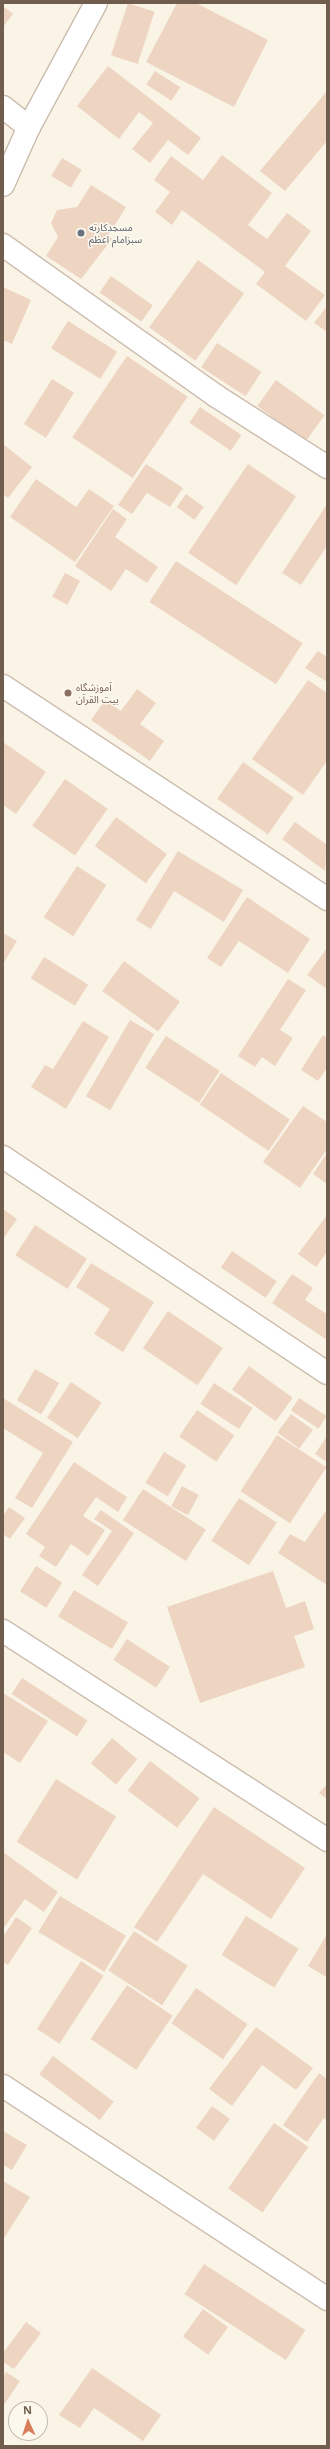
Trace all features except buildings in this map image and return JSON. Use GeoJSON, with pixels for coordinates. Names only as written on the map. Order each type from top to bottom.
{"type":"FeatureCollection","features":[{"type":"Feature","properties":{"kind":"street"},"geometry":{"type":"LineString","coordinates":[[3,186],[29,127],[96,3]]}},
{"type":"Feature","properties":{"kind":"street"},"geometry":{"type":"LineString","coordinates":[[3,108],[29,127]]}},
{"type":"Feature","properties":{"kind":"street"},"geometry":{"type":"LineString","coordinates":[[3,245],[216,396],[327,468]]}},
{"type":"Feature","properties":{"kind":"street"},"geometry":{"type":"LineString","coordinates":[[3,686],[327,899]]}},
{"type":"Feature","properties":{"kind":"street"},"geometry":{"type":"LineString","coordinates":[[3,1156],[327,1373]]}},
{"type":"Feature","properties":{"kind":"street"},"geometry":{"type":"LineString","coordinates":[[3,1632],[327,1840]]}},
{"type":"Feature","properties":{"kind":"street"},"geometry":{"type":"LineString","coordinates":[[3,2086],[327,2299]]}},
{"type":"Feature","properties":{"kind":"place","name":"مسجدکارته سبزامام اعظم"},"geometry":{"type":"Point","coordinates":[81,233]}},
{"type":"Feature","properties":{"kind":"place","name":"آموزشگاه بیت القرآن"},"geometry":{"type":"Point","coordinates":[68,693]}}]}
